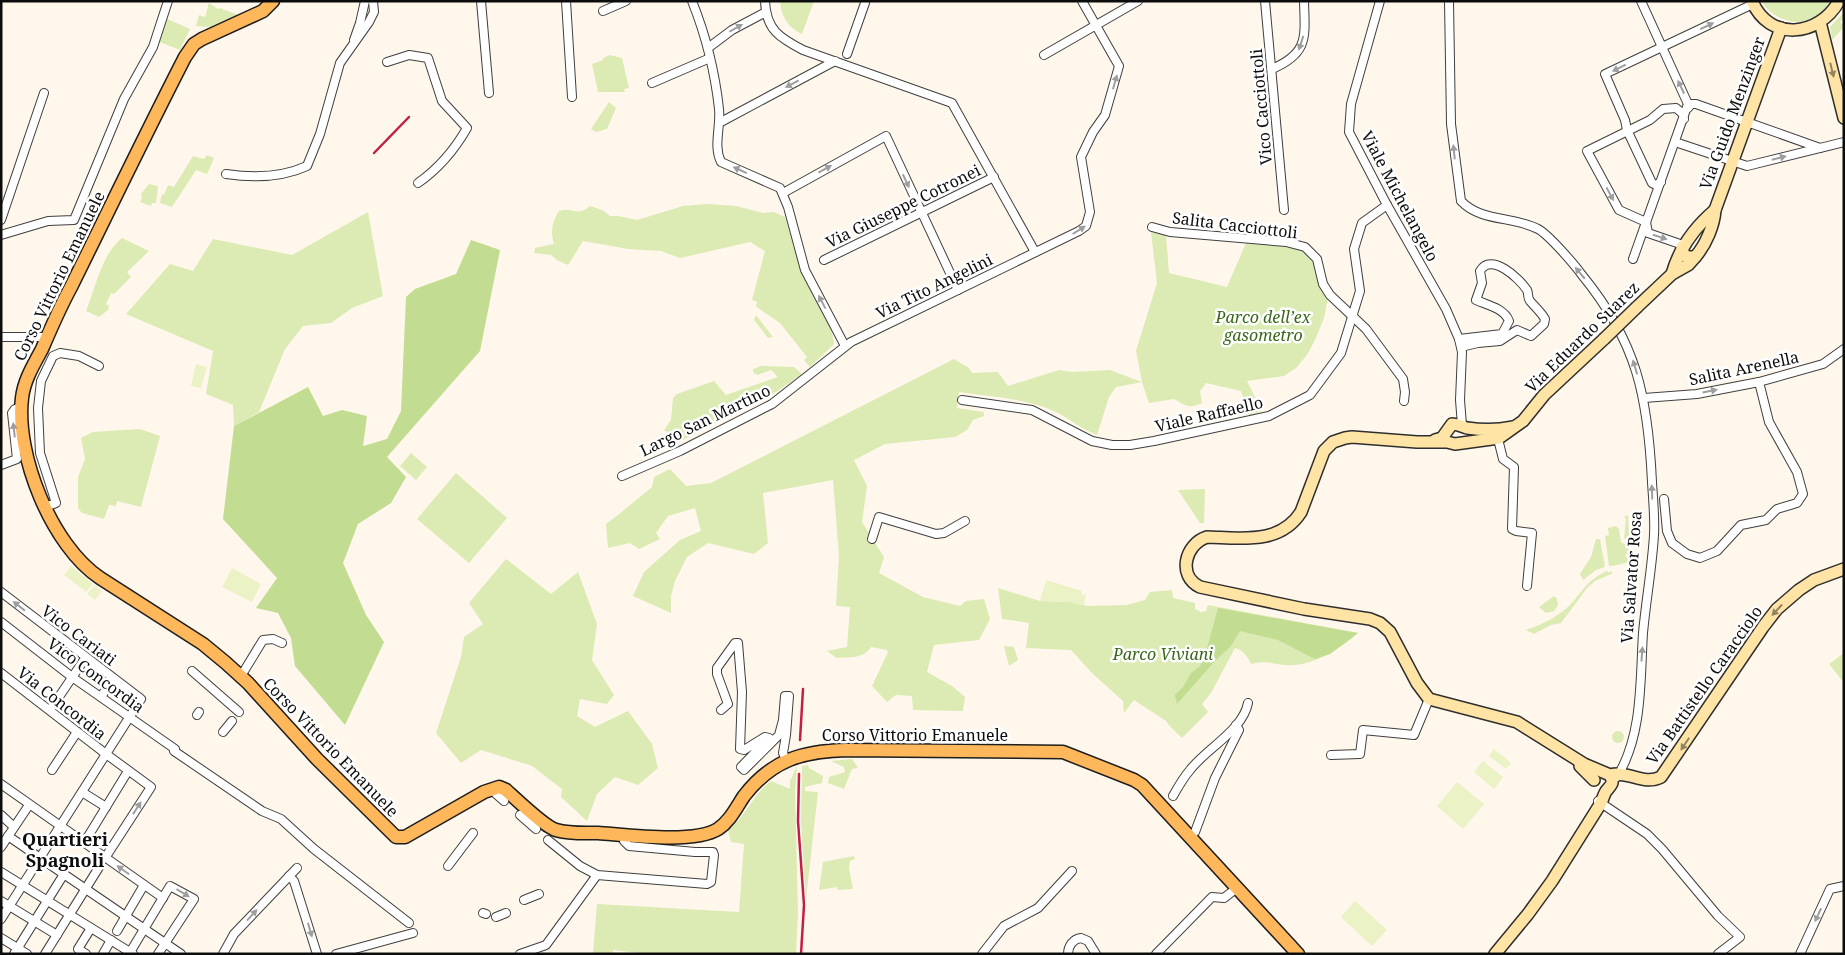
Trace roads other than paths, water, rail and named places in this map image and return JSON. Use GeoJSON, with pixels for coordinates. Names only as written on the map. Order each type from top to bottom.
{"type":"FeatureCollection","features":[{"type":"Feature","properties":{"kind":"main road","name":"Corso Vittorio Emanuele"},"geometry":{"type":"LineString","coordinates":[[272,1],[263,11],[209,35],[189,49],[46,337],[25,386],[22,396],[24,439],[31,470],[55,527],[68,546],[92,573],[203,644],[240,676],[317,759],[396,837],[405,837],[484,792],[499,788],[506,790],[556,830],[665,837],[693,836],[714,831],[726,822],[762,776],[786,760],[814,752],[847,750],[1062,752],[1134,780],[1151,793],[1298,954]]}},
{"type":"Feature","properties":{"kind":"street"},"geometry":{"type":"LineString","coordinates":[[1,235],[48,221],[74,220],[121,105],[151,45],[168,1]]}},
{"type":"Feature","properties":{"kind":"street"},"geometry":{"type":"LineString","coordinates":[[352,44],[360,23],[365,1]]}},
{"type":"Feature","properties":{"kind":"street"},"geometry":{"type":"LineString","coordinates":[[226,174],[254,178],[295,172],[306,166],[321,130],[340,63],[369,22],[374,12],[373,1]]}},
{"type":"Feature","properties":{"kind":"street"},"geometry":{"type":"LineString","coordinates":[[481,1],[489,92]]}},
{"type":"Feature","properties":{"kind":"street"},"geometry":{"type":"LineString","coordinates":[[566,1],[572,97]]}},
{"type":"Feature","properties":{"kind":"street"},"geometry":{"type":"LineString","coordinates":[[603,11],[626,1]]}},
{"type":"Feature","properties":{"kind":"street"},"geometry":{"type":"LineString","coordinates":[[692,1],[702,24],[708,48],[719,111],[717,153],[721,162],[780,188],[805,270],[845,346]]}},
{"type":"Feature","properties":{"kind":"street"},"geometry":{"type":"LineString","coordinates":[[766,1],[769,24],[782,39],[803,50],[952,103],[1035,252]]}},
{"type":"Feature","properties":{"kind":"street","name":"Via Tito Angelini"},"geometry":{"type":"LineString","coordinates":[[845,346],[1079,232],[1086,226],[1090,212],[1081,157],[1093,132],[1105,115],[1120,66],[1082,1]]}},
{"type":"Feature","properties":{"kind":"street"},"geometry":{"type":"LineString","coordinates":[[1044,55],[1138,1]]}},
{"type":"Feature","properties":{"kind":"street","name":"Vico Cacciottoli"},"geometry":{"type":"LineString","coordinates":[[1265,1],[1284,210]]}},
{"type":"Feature","properties":{"kind":"street"},"geometry":{"type":"LineString","coordinates":[[1272,69],[1287,62],[1297,54],[1303,41],[1304,1]]}},
{"type":"Feature","properties":{"kind":"street","name":"Viale Michelangelo"},"geometry":{"type":"LineString","coordinates":[[1380,1],[1351,104],[1349,132],[1387,205],[1446,309],[1460,343],[1460,400],[1456,433]]}},
{"type":"Feature","properties":{"kind":"street","name":"Via Salvator Rosa"},"geometry":{"type":"LineString","coordinates":[[1449,1],[1451,124],[1461,201],[1473,211],[1538,229],[1583,276],[1610,312],[1626,340],[1644,398],[1651,449],[1654,533],[1644,622],[1636,724],[1606,780],[1594,815],[1528,914],[1495,954]]}},
{"type":"Feature","properties":{"kind":"street"},"geometry":{"type":"LineString","coordinates":[[1633,259],[1688,108],[1688,100],[1641,1]]}},
{"type":"Feature","properties":{"kind":"street"},"geometry":{"type":"LineString","coordinates":[[1661,182],[1656,185],[1652,183],[1627,130],[1625,120],[1605,74],[1752,3],[1759,14],[1768,22],[1780,28],[1790,30],[1803,29],[1820,22],[1833,11],[1839,1]]}},
{"type":"Feature","properties":{"kind":"street"},"geometry":{"type":"LineString","coordinates":[[847,54],[865,3]]}},
{"type":"Feature","properties":{"kind":"street"},"geometry":{"type":"LineString","coordinates":[[708,48],[732,30],[766,12]]}},
{"type":"Feature","properties":{"kind":"street"},"geometry":{"type":"LineString","coordinates":[[1820,22],[1844,118]]}},
{"type":"Feature","properties":{"kind":"street","name":"Via Guido Menzinger"},"geometry":{"type":"LineString","coordinates":[[1697,254],[1709,233],[1715,216],[1715,210],[1780,28]]}},
{"type":"Feature","properties":{"kind":"street"},"geometry":{"type":"LineString","coordinates":[[387,62],[409,55],[428,58],[442,101],[467,128],[457,145],[418,184]]}},
{"type":"Feature","properties":{"kind":"street"},"geometry":{"type":"LineString","coordinates":[[652,83],[710,58]]}},
{"type":"Feature","properties":{"kind":"street"},"geometry":{"type":"LineString","coordinates":[[718,123],[835,61]]}},
{"type":"Feature","properties":{"kind":"street"},"geometry":{"type":"LineString","coordinates":[[1,220],[44,94]]}},
{"type":"Feature","properties":{"kind":"street"},"geometry":{"type":"LineString","coordinates":[[1688,108],[1692,104],[1696,104],[1820,148]]}},
{"type":"Feature","properties":{"kind":"street"},"geometry":{"type":"LineString","coordinates":[[1646,222],[1619,210],[1587,150],[1650,120],[1666,108],[1676,108],[1681,111],[1684,120]]}},
{"type":"Feature","properties":{"kind":"street"},"geometry":{"type":"LineString","coordinates":[[782,193],[886,136],[958,290]]}},
{"type":"Feature","properties":{"kind":"street"},"geometry":{"type":"LineString","coordinates":[[1675,142],[1747,166],[1844,142]]}},
{"type":"Feature","properties":{"kind":"street","name":"Via Giuseppe Cotronei"},"geometry":{"type":"LineString","coordinates":[[824,260],[994,177]]}},
{"type":"Feature","properties":{"kind":"street","name":"Viale Raffaello"},"geometry":{"type":"LineString","coordinates":[[962,400],[1032,410],[1092,441],[1112,445],[1130,445],[1154,441],[1269,416],[1310,395],[1341,353],[1360,291],[1354,249],[1362,224],[1387,205]]}},
{"type":"Feature","properties":{"kind":"street"},"geometry":{"type":"LineString","coordinates":[[1672,274],[1677,256],[1684,245],[1715,210]]}},
{"type":"Feature","properties":{"kind":"street"},"geometry":{"type":"LineString","coordinates":[[1646,222],[1648,233],[1684,245]]}},
{"type":"Feature","properties":{"kind":"street","name":"Salita Cacciottoli"},"geometry":{"type":"LineString","coordinates":[[1152,227],[1170,232],[1286,242],[1305,247],[1317,259],[1323,284],[1330,295],[1366,329],[1403,379],[1404,401]]}},
{"type":"Feature","properties":{"kind":"street"},"geometry":{"type":"LineString","coordinates":[[1684,245],[1690,241],[1695,242],[1699,246],[1697,254]]}},
{"type":"Feature","properties":{"kind":"street","name":"Via Eduardo Suarez"},"geometry":{"type":"LineString","coordinates":[[1497,433],[1516,426],[1544,395],[1672,274],[1688,265],[1697,254]]}},
{"type":"Feature","properties":{"kind":"street"},"geometry":{"type":"LineString","coordinates":[[1495,264],[1510,272],[1527,290],[1528,298],[1545,319],[1544,324],[1531,336],[1517,330],[1500,341],[1460,343],[1502,334],[1509,321],[1508,317],[1500,310],[1476,300],[1482,283],[1480,271],[1484,265],[1495,264]]}},
{"type":"Feature","properties":{"kind":"street"},"geometry":{"type":"LineString","coordinates":[[1,337],[46,337]]}},
{"type":"Feature","properties":{"kind":"street","name":"Largo San Martino"},"geometry":{"type":"LineString","coordinates":[[622,476],[680,451],[772,404],[845,346]]}},
{"type":"Feature","properties":{"kind":"street","name":"Salita Arenella"},"geometry":{"type":"LineString","coordinates":[[1644,398],[1697,394],[1759,382],[1823,364],[1844,349]]}},
{"type":"Feature","properties":{"kind":"street"},"geometry":{"type":"LineString","coordinates":[[45,507],[56,504],[40,453],[38,408],[41,381],[53,356],[60,353],[79,356],[99,366]]}},
{"type":"Feature","properties":{"kind":"street"},"geometry":{"type":"LineString","coordinates":[[1664,499],[1667,531],[1672,543],[1686,554],[1700,558],[1718,551],[1742,525],[1766,520],[1777,509],[1799,501],[1803,494],[1797,472],[1769,422],[1759,382]]}},
{"type":"Feature","properties":{"kind":"street"},"geometry":{"type":"LineString","coordinates":[[1,465],[17,459],[12,413],[15,408],[22,407]]}},
{"type":"Feature","properties":{"kind":"street"},"geometry":{"type":"LineString","coordinates":[[1331,755],[1360,754],[1363,730],[1414,735],[1429,698],[1417,683],[1390,632],[1370,619],[1324,612],[1200,587],[1193,583],[1188,575],[1187,555],[1192,546],[1199,540],[1207,537],[1261,538],[1285,530],[1301,512],[1324,451],[1340,439],[1352,437],[1420,442],[1456,433],[1497,433],[1503,459],[1514,467],[1512,529],[1516,532],[1532,533],[1527,586]]}},
{"type":"Feature","properties":{"kind":"street"},"geometry":{"type":"LineString","coordinates":[[872,539],[879,517],[936,534],[944,534],[965,522]]}},
{"type":"Feature","properties":{"kind":"street","name":"Via Battistello Caracciolo"},"geometry":{"type":"LineString","coordinates":[[1429,698],[1521,724],[1606,780],[1650,781],[1661,777],[1770,617],[1787,599],[1808,583],[1844,569]]}},
{"type":"Feature","properties":{"kind":"street","name":"Vico Cariati"},"geometry":{"type":"LineString","coordinates":[[1,592],[141,699],[129,718]]}},
{"type":"Feature","properties":{"kind":"street","name":"Vico Concordia"},"geometry":{"type":"LineString","coordinates":[[1,622],[129,718],[262,811],[281,819],[314,848],[409,923],[406,913]]}},
{"type":"Feature","properties":{"kind":"street"},"geometry":{"type":"LineString","coordinates":[[240,676],[263,640],[273,639],[282,642]]}},
{"type":"Feature","properties":{"kind":"street"},"geometry":{"type":"LineString","coordinates":[[721,710],[728,704],[717,674],[717,668],[735,643],[738,644],[742,692],[740,749],[744,750],[765,738],[769,738],[741,767],[744,770],[779,735],[783,720],[785,696],[789,696],[783,753],[786,760]]}},
{"type":"Feature","properties":{"kind":"street"},"geometry":{"type":"LineString","coordinates":[[50,710],[86,657]]}},
{"type":"Feature","properties":{"kind":"street"},"geometry":{"type":"LineString","coordinates":[[192,671],[239,712]]}},
{"type":"Feature","properties":{"kind":"street","name":"Via Concordia"},"geometry":{"type":"LineString","coordinates":[[1,673],[106,754]]}},
{"type":"Feature","properties":{"kind":"street"},"geometry":{"type":"LineString","coordinates":[[101,697],[114,678]]}},
{"type":"Feature","properties":{"kind":"street"},"geometry":{"type":"LineString","coordinates":[[1173,796],[1190,769],[1236,725],[1247,709],[1248,704]]}},
{"type":"Feature","properties":{"kind":"street"},"geometry":{"type":"LineString","coordinates":[[1,919],[129,718]]}},
{"type":"Feature","properties":{"kind":"street"},"geometry":{"type":"LineString","coordinates":[[222,732],[232,721]]}},
{"type":"Feature","properties":{"kind":"street"},"geometry":{"type":"LineString","coordinates":[[1189,835],[1195,832],[1215,778],[1238,730],[1236,725]]}},
{"type":"Feature","properties":{"kind":"street"},"geometry":{"type":"LineString","coordinates":[[52,770],[77,732]]}},
{"type":"Feature","properties":{"kind":"street"},"geometry":{"type":"LineString","coordinates":[[45,954],[151,787],[106,754]]}},
{"type":"Feature","properties":{"kind":"street"},"geometry":{"type":"LineString","coordinates":[[84,842],[128,771]]}},
{"type":"Feature","properties":{"kind":"street"},"geometry":{"type":"LineString","coordinates":[[1,784],[84,842],[103,861],[163,898]]}},
{"type":"Feature","properties":{"kind":"street"},"geometry":{"type":"LineString","coordinates":[[82,792],[106,807]]}},
{"type":"Feature","properties":{"kind":"street"},"geometry":{"type":"LineString","coordinates":[[496,794],[504,801]]}},
{"type":"Feature","properties":{"kind":"street"},"geometry":{"type":"LineString","coordinates":[[1599,801],[1647,834],[1718,916],[1740,937],[1718,954]]}},
{"type":"Feature","properties":{"kind":"street"},"geometry":{"type":"LineString","coordinates":[[1,847],[29,805]]}},
{"type":"Feature","properties":{"kind":"street"},"geometry":{"type":"LineString","coordinates":[[1,815],[14,827]]}},
{"type":"Feature","properties":{"kind":"street"},"geometry":{"type":"LineString","coordinates":[[520,815],[536,829]]}},
{"type":"Feature","properties":{"kind":"street"},"geometry":{"type":"LineString","coordinates":[[448,866],[473,833]]}},
{"type":"Feature","properties":{"kind":"street"},"geometry":{"type":"LineString","coordinates":[[548,840],[580,866],[598,875],[708,884],[711,882],[714,855],[712,852],[629,846],[624,841],[624,835]]}},
{"type":"Feature","properties":{"kind":"street"},"geometry":{"type":"LineString","coordinates":[[8,836],[181,954]]}},
{"type":"Feature","properties":{"kind":"street"},"geometry":{"type":"LineString","coordinates":[[223,954],[234,934],[297,868]]}},
{"type":"Feature","properties":{"kind":"street"},"geometry":{"type":"LineString","coordinates":[[982,954],[1004,926],[1038,908],[1072,870]]}},
{"type":"Feature","properties":{"kind":"street"},"geometry":{"type":"LineString","coordinates":[[1,872],[22,885],[45,904],[70,914],[131,953],[170,886],[194,899],[158,954]]}},
{"type":"Feature","properties":{"kind":"street"},"geometry":{"type":"LineString","coordinates":[[16,951],[64,874]]}},
{"type":"Feature","properties":{"kind":"street"},"geometry":{"type":"LineString","coordinates":[[520,954],[546,945],[598,875]]}},
{"type":"Feature","properties":{"kind":"street"},"geometry":{"type":"LineString","coordinates":[[289,876],[294,881],[317,954]]}},
{"type":"Feature","properties":{"kind":"street"},"geometry":{"type":"LineString","coordinates":[[117,931],[144,885]]}},
{"type":"Feature","properties":{"kind":"street"},"geometry":{"type":"LineString","coordinates":[[1800,954],[1830,889],[1844,886]]}},
{"type":"Feature","properties":{"kind":"street"},"geometry":{"type":"LineString","coordinates":[[1156,954],[1212,898],[1224,898],[1238,887]]}},
{"type":"Feature","properties":{"kind":"street"},"geometry":{"type":"LineString","coordinates":[[524,900],[539,894]]}},
{"type":"Feature","properties":{"kind":"street"},"geometry":{"type":"LineString","coordinates":[[106,904],[111,895]]}},
{"type":"Feature","properties":{"kind":"street"},"geometry":{"type":"LineString","coordinates":[[1,901],[57,935]]}},
{"type":"Feature","properties":{"kind":"street"},"geometry":{"type":"LineString","coordinates":[[496,917],[506,914]]}},
{"type":"Feature","properties":{"kind":"street"},"geometry":{"type":"LineString","coordinates":[[86,954],[78,949],[91,928]]}},
{"type":"Feature","properties":{"kind":"street"},"geometry":{"type":"LineString","coordinates":[[336,954],[413,933]]}},
{"type":"Feature","properties":{"kind":"street"},"geometry":{"type":"LineString","coordinates":[[1,938],[16,951],[27,954]]}},
{"type":"Feature","properties":{"kind":"street"},"geometry":{"type":"LineString","coordinates":[[1068,954],[1068,948],[1071,943],[1081,938],[1088,941],[1096,954]]}},
{"type":"Feature","properties":{"kind":"street"},"geometry":{"type":"LineString","coordinates":[[103,954],[111,940]]}},
{"type":"Feature","properties":{"kind":"railway"},"geometry":{"type":"LineString","coordinates":[[374,153],[409,117]]}},
{"type":"Feature","properties":{"kind":"railway"},"geometry":{"type":"LineString","coordinates":[[800,740],[803,689]]}},
{"type":"Feature","properties":{"kind":"railway"},"geometry":{"type":"LineString","coordinates":[[799,774],[798,821],[804,905],[801,954]]}},
{"type":"Feature","properties":{"kind":"district","name":"Quartieri Spagnoli"},"geometry":{"type":"Point","coordinates":[65,850]}},
{"type":"Feature","properties":{"kind":"park label","name":"Parco dell’ex gasometro"},"geometry":{"type":"Point","coordinates":[1263,326]}},
{"type":"Feature","properties":{"kind":"park label","name":"Parco Viviani"},"geometry":{"type":"Point","coordinates":[1163,654]}}]}
